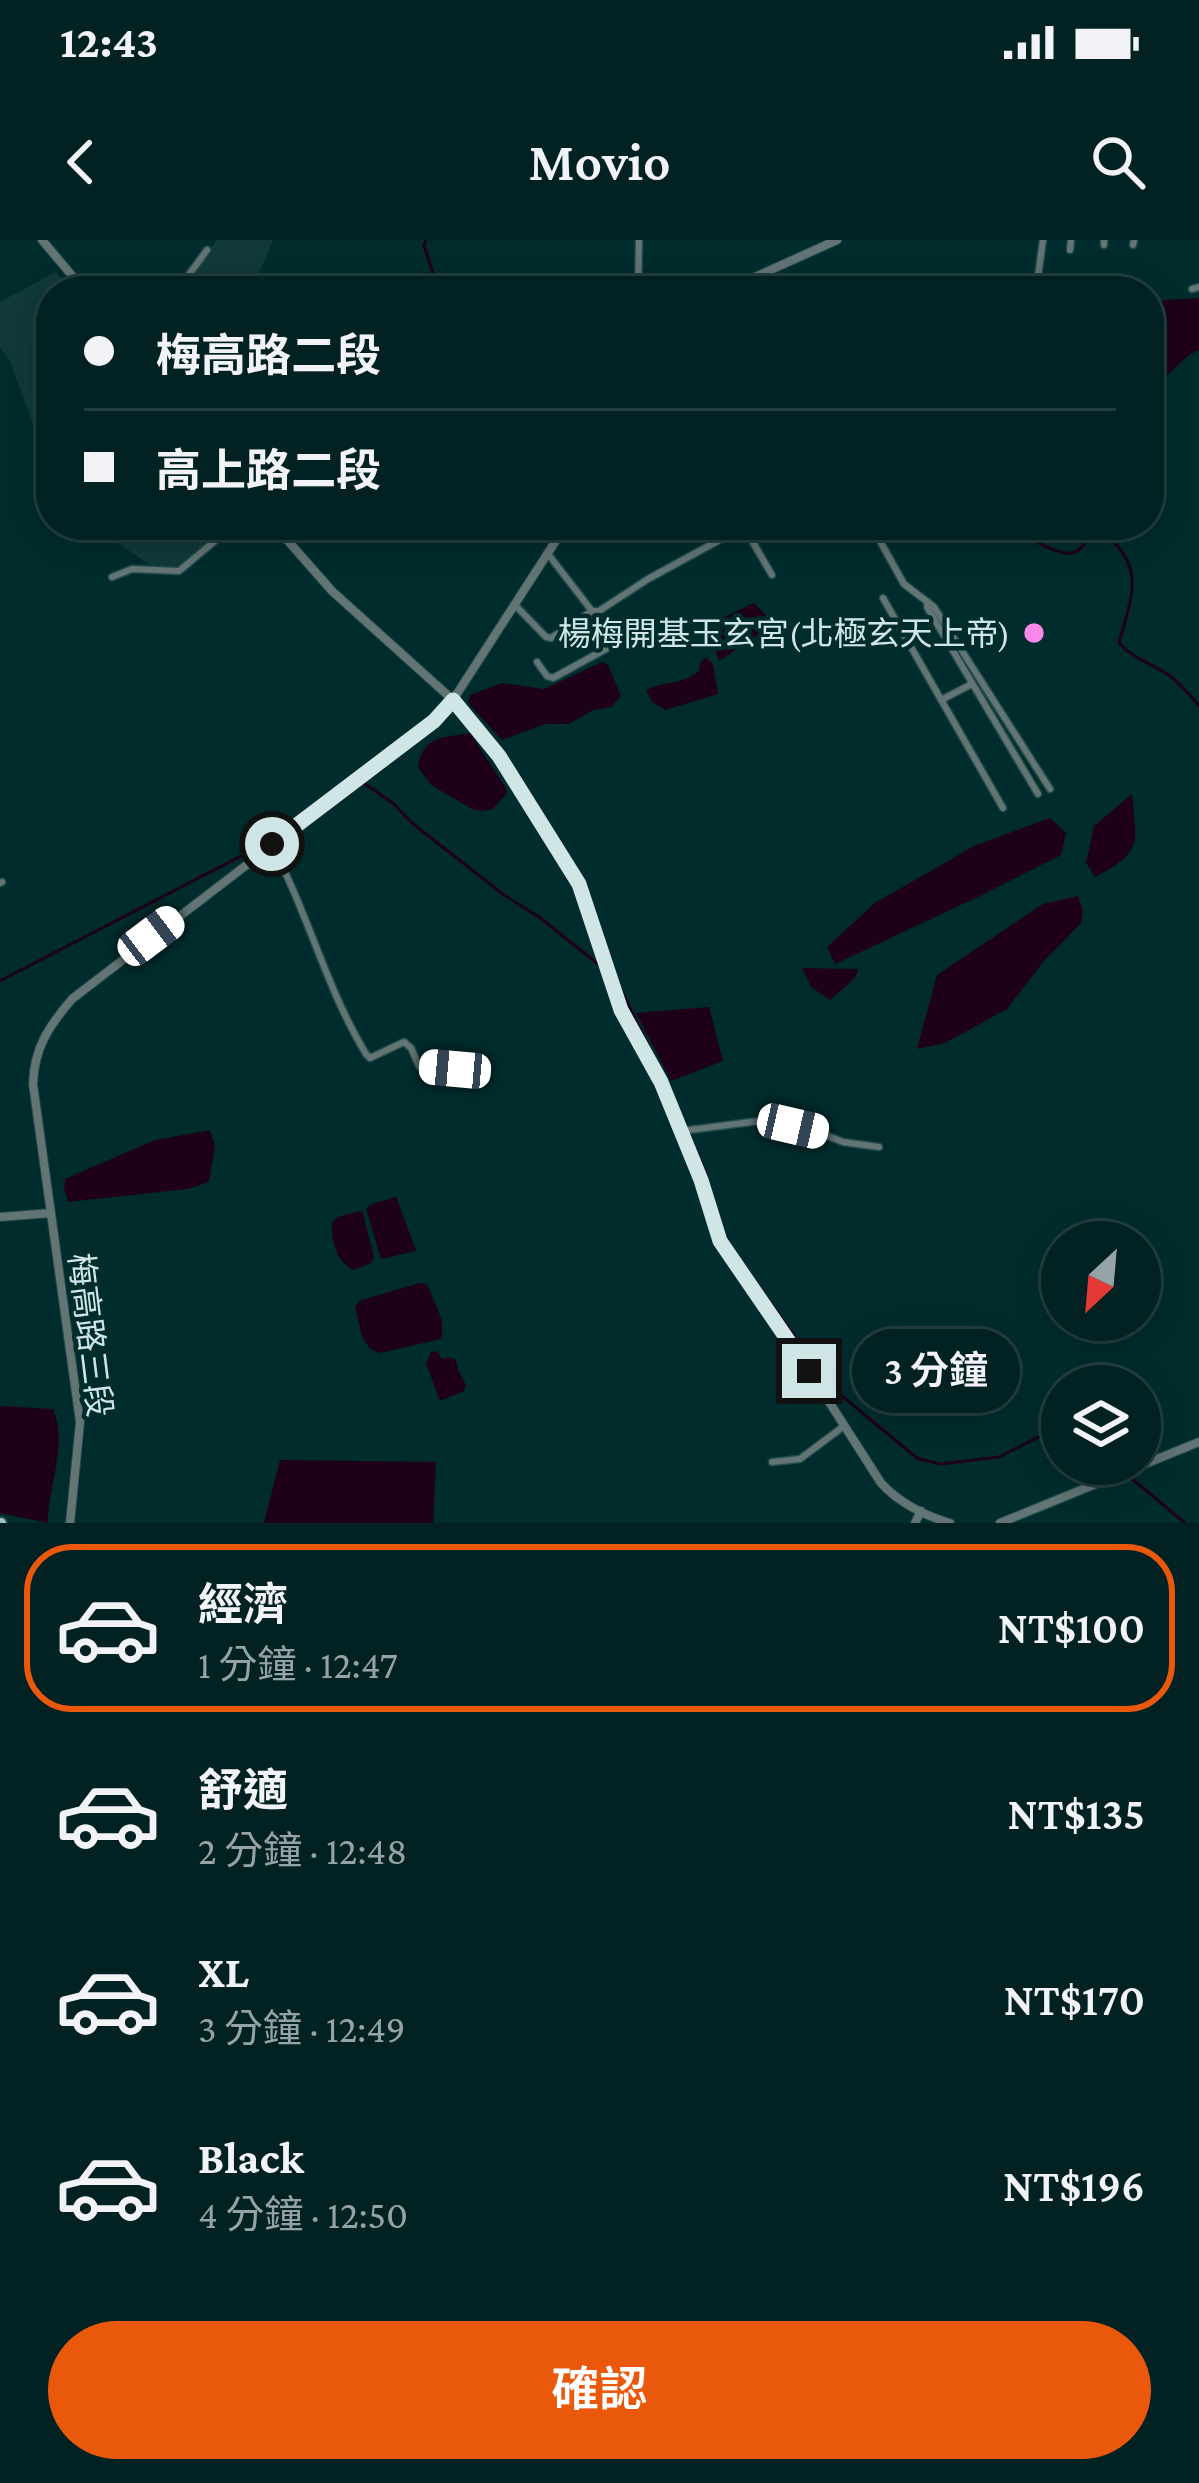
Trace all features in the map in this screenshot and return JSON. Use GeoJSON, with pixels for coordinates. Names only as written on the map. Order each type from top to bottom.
{"type":"FeatureCollection","features":[{"type":"Feature","properties":{"kind":"street"},"geometry":{"type":"LineString","coordinates":[[42,240],[72,276]]}},
{"type":"Feature","properties":{"kind":"street"},"geometry":{"type":"LineString","coordinates":[[638,276],[639,240]]}},
{"type":"Feature","properties":{"kind":"street"},"geometry":{"type":"LineString","coordinates":[[757,276],[837,240]]}},
{"type":"Feature","properties":{"kind":"street"},"geometry":{"type":"LineString","coordinates":[[1038,276],[1043,240]]}},
{"type":"Feature","properties":{"kind":"street"},"geometry":{"type":"LineString","coordinates":[[1070,250],[1071,240]]}},
{"type":"Feature","properties":{"kind":"street"},"geometry":{"type":"LineString","coordinates":[[188,276],[207,250]]}},
{"type":"Feature","properties":{"kind":"street"},"geometry":{"type":"LineString","coordinates":[[112,577],[132,569],[179,572],[216,540]]}},
{"type":"Feature","properties":{"kind":"street"},"geometry":{"type":"LineString","coordinates":[[287,540],[332,590],[453,700],[499,756],[579,884],[621,1010],[685,1130],[724,1251],[892,1496],[950,1523]]}},
{"type":"Feature","properties":{"kind":"street","name":"梅高路三段"},"geometry":{"type":"LineString","coordinates":[[70,1523],[80,1422],[33,1084],[33,1064],[47,1030],[72,999],[434,721],[453,700],[557,540]]}},
{"type":"Feature","properties":{"kind":"street"},"geometry":{"type":"LineString","coordinates":[[516,606],[551,638],[714,540]]}},
{"type":"Feature","properties":{"kind":"street"},"geometry":{"type":"LineString","coordinates":[[753,540],[772,575]]}},
{"type":"Feature","properties":{"kind":"street"},"geometry":{"type":"LineString","coordinates":[[879,540],[904,584],[928,602],[950,632],[1050,789]]}},
{"type":"Feature","properties":{"kind":"street"},"geometry":{"type":"LineString","coordinates":[[548,554],[592,611]]}},
{"type":"Feature","properties":{"kind":"street"},"geometry":{"type":"LineString","coordinates":[[883,598],[1003,808]]}},
{"type":"Feature","properties":{"kind":"street"},"geometry":{"type":"LineString","coordinates":[[928,602],[1037,794]]}},
{"type":"Feature","properties":{"kind":"street"},"geometry":{"type":"LineString","coordinates":[[537,662],[553,678],[613,645]]}},
{"type":"Feature","properties":{"kind":"street"},"geometry":{"type":"LineString","coordinates":[[941,700],[972,684]]}},
{"type":"Feature","properties":{"kind":"street"},"geometry":{"type":"LineString","coordinates":[[273,847],[365,1054],[376,1057],[404,1042],[419,1066],[455,1069]]}},
{"type":"Feature","properties":{"kind":"street"},"geometry":{"type":"LineString","coordinates":[[685,1130],[767,1120],[842,1142],[879,1147]]}},
{"type":"Feature","properties":{"kind":"street"},"geometry":{"type":"LineString","coordinates":[[0,1216],[50,1213]]}},
{"type":"Feature","properties":{"kind":"street"},"geometry":{"type":"LineString","coordinates":[[794,1390],[824,1395]]}},
{"type":"Feature","properties":{"kind":"street"},"geometry":{"type":"LineString","coordinates":[[772,1462],[800,1459],[844,1426]]}},
{"type":"Feature","properties":{"kind":"street"},"geometry":{"type":"LineString","coordinates":[[1000,1523],[1199,1442]]}},
{"type":"Feature","properties":{"kind":"street"},"geometry":{"type":"LineString","coordinates":[[915,1523],[921,1510]]}},
{"type":"Feature","properties":{"kind":"shaded area"},"geometry":{"type":"Polygon","coordinates":[[[217,240],[273,240],[257,276],[191,276],[217,240]]]}},
{"type":"Feature","properties":{"kind":"shaded area"},"geometry":{"type":"Polygon","coordinates":[[[36,283],[36,430],[10,361],[0,347],[0,302],[36,283]]]}},
{"type":"Feature","properties":{"kind":"shaded area"},"geometry":{"type":"Polygon","coordinates":[[[1199,298],[1199,350],[1164,378],[1164,301],[1199,298]]]}},
{"type":"Feature","properties":{"kind":"shaded area"},"geometry":{"type":"Polygon","coordinates":[[[212,540],[178,569],[151,566],[118,543],[212,540]]]}},
{"type":"Feature","properties":{"kind":"shaded area"},"geometry":{"type":"Polygon","coordinates":[[[754,603],[775,624],[719,661],[707,625],[754,603]]]}},
{"type":"Feature","properties":{"kind":"shaded area"},"geometry":{"type":"Polygon","coordinates":[[[706,657],[713,664],[718,694],[665,710],[652,702],[646,690],[692,676],[706,657]]]}},
{"type":"Feature","properties":{"kind":"shaded area"},"geometry":{"type":"Polygon","coordinates":[[[602,662],[608,665],[621,696],[611,707],[593,710],[569,724],[545,724],[502,740],[468,703],[470,695],[502,683],[544,689],[602,662]]]}},
{"type":"Feature","properties":{"kind":"shaded area"},"geometry":{"type":"Polygon","coordinates":[[[470,733],[506,788],[493,809],[472,809],[431,785],[418,767],[430,743],[470,733]]]}},
{"type":"Feature","properties":{"kind":"shaded area"},"geometry":{"type":"Polygon","coordinates":[[[1132,794],[1133,845],[1122,861],[1095,877],[1086,863],[1094,826],[1132,794]]]}},
{"type":"Feature","properties":{"kind":"shaded area"},"geometry":{"type":"Polygon","coordinates":[[[1050,818],[1066,833],[1061,855],[835,964],[827,947],[875,903],[974,846],[1050,818]]]}},
{"type":"Feature","properties":{"kind":"shaded area"},"geometry":{"type":"Polygon","coordinates":[[[1078,896],[1081,923],[1007,1009],[945,1043],[917,1049],[937,975],[1043,904],[1078,896]]]}},
{"type":"Feature","properties":{"kind":"shaded area"},"geometry":{"type":"Polygon","coordinates":[[[802,968],[859,969],[830,1000],[811,987],[802,968]]]}},
{"type":"Feature","properties":{"kind":"shaded area"},"geometry":{"type":"Polygon","coordinates":[[[709,1007],[723,1061],[671,1081],[636,1013],[709,1007]]]}},
{"type":"Feature","properties":{"kind":"shaded area"},"geometry":{"type":"Polygon","coordinates":[[[210,1130],[215,1146],[209,1182],[188,1189],[68,1202],[65,1179],[155,1140],[210,1130]]]}},
{"type":"Feature","properties":{"kind":"shaded area"},"geometry":{"type":"Polygon","coordinates":[[[396,1196],[416,1251],[381,1259],[366,1208],[396,1196]]]}},
{"type":"Feature","properties":{"kind":"shaded area"},"geometry":{"type":"Polygon","coordinates":[[[360,1211],[374,1257],[354,1270],[336,1251],[332,1223],[360,1211]]]}},
{"type":"Feature","properties":{"kind":"shaded area"},"geometry":{"type":"Polygon","coordinates":[[[427,1284],[439,1311],[441,1339],[380,1353],[373,1350],[362,1335],[355,1306],[427,1284]]]}},
{"type":"Feature","properties":{"kind":"shaded area"},"geometry":{"type":"Polygon","coordinates":[[[437,1351],[442,1359],[456,1360],[466,1385],[464,1391],[440,1401],[426,1364],[431,1352],[437,1351]]]}},
{"type":"Feature","properties":{"kind":"shaded area"},"geometry":{"type":"Polygon","coordinates":[[[0,1406],[53,1409],[59,1438],[48,1523],[0,1513],[0,1406]]]}},
{"type":"Feature","properties":{"kind":"shaded area"},"geometry":{"type":"Polygon","coordinates":[[[280,1460],[436,1462],[433,1523],[264,1523],[280,1460]]]}},
{"type":"Feature","properties":{"kind":"waterway"},"geometry":{"type":"LineString","coordinates":[[426,240],[434,276]]}},
{"type":"Feature","properties":{"kind":"waterway"},"geometry":{"type":"LineString","coordinates":[[1034,540],[1065,553],[1075,552],[1087,540]]}},
{"type":"Feature","properties":{"kind":"waterway"},"geometry":{"type":"LineString","coordinates":[[1111,540],[1126,558],[1132,583],[1119,643],[1170,676],[1199,706]]}},
{"type":"Feature","properties":{"kind":"waterway"},"geometry":{"type":"LineString","coordinates":[[361,781],[603,968]]}},
{"type":"Feature","properties":{"kind":"waterway"},"geometry":{"type":"LineString","coordinates":[[0,981],[241,856],[256,854]]}},
{"type":"Feature","properties":{"kind":"waterway"},"geometry":{"type":"LineString","coordinates":[[615,978],[705,1171],[722,1233],[831,1387],[917,1458],[940,1464],[999,1457],[1041,1436]]}},
{"type":"Feature","properties":{"kind":"waterway"},"geometry":{"type":"LineString","coordinates":[[1139,1485],[1185,1523]]}},
{"type":"Feature","properties":{"kind":"place","name":"楊梅開基玉玄宮(北極玄天上帝)"},"geometry":{"type":"Point","coordinates":[1034,633]}},
{"type":"Feature","properties":{"kind":"route"},"geometry":{"type":"LineString","coordinates":[[272,844],[434,721],[453,700],[499,756],[579,884],[621,1010],[661,1082],[724,1251],[809,1371]]}}]}
